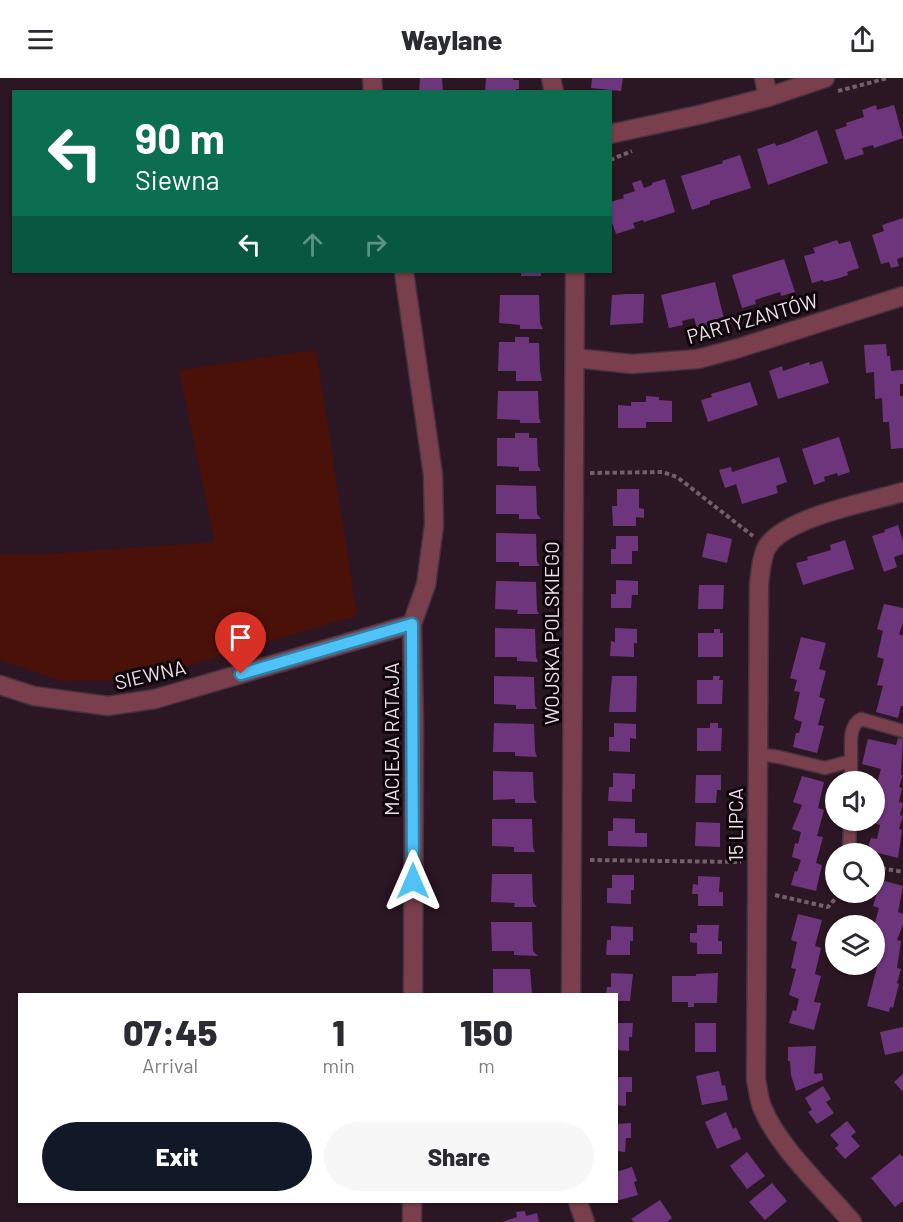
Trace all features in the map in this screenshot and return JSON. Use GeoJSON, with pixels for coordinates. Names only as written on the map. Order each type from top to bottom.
{"type":"FeatureCollection","features":[{"type":"Feature","properties":{"kind":"street"},"geometry":{"type":"LineString","coordinates":[[764,78],[768,97]]}},
{"type":"Feature","properties":{"kind":"street"},"geometry":{"type":"LineString","coordinates":[[612,134],[703,114],[768,97],[825,78]]}},
{"type":"Feature","properties":{"kind":"street","name":"MACIEJA RATAJA"},"geometry":{"type":"LineString","coordinates":[[404,273],[433,475],[434,525],[426,585],[412,624],[413,993]]}},
{"type":"Feature","properties":{"kind":"street","name":"WOJSKA POLSKIEGO"},"geometry":{"type":"LineString","coordinates":[[571,993],[584,470],[575,358],[575,273]]}},
{"type":"Feature","properties":{"kind":"street","name":"PARTYZANTÓW"},"geometry":{"type":"LineString","coordinates":[[575,358],[632,364],[698,359],[903,296]]}},
{"type":"Feature","properties":{"kind":"street"},"geometry":{"type":"LineString","coordinates":[[767,547],[782,531],[801,521],[903,492]]}},
{"type":"Feature","properties":{"kind":"street","name":"15 LIPCA"},"geometry":{"type":"LineString","coordinates":[[767,547],[759,583],[756,1080],[762,1106],[771,1125],[852,1222]]}},
{"type":"Feature","properties":{"kind":"street","name":"SIEWNA"},"geometry":{"type":"LineString","coordinates":[[0,685],[34,696],[108,706],[117,705],[155,699],[412,624]]}},
{"type":"Feature","properties":{"kind":"street"},"geometry":{"type":"LineString","coordinates":[[412,1203],[412,1222]]}},
{"type":"Feature","properties":{"kind":"street"},"geometry":{"type":"LineString","coordinates":[[578,1203],[585,1222]]}},
{"type":"Feature","properties":{"kind":"lane"},"geometry":{"type":"LineString","coordinates":[[851,771],[852,729],[855,722],[861,719],[903,731]]}},
{"type":"Feature","properties":{"kind":"lane"},"geometry":{"type":"LineString","coordinates":[[758,754],[825,768],[851,760]]}},
{"type":"Feature","properties":{"kind":"path"},"geometry":{"type":"LineString","coordinates":[[584,470],[662,472],[677,477],[767,547]]}},
{"type":"Feature","properties":{"kind":"path"},"geometry":{"type":"LineString","coordinates":[[586,868],[586,860],[757,863]]}},
{"type":"Feature","properties":{"kind":"path"},"geometry":{"type":"LineString","coordinates":[[885,869],[903,872]]}},
{"type":"Feature","properties":{"kind":"path"},"geometry":{"type":"LineString","coordinates":[[757,890],[828,907],[832,903]]}},
{"type":"Feature","properties":{"kind":"shaded area"},"geometry":{"type":"Polygon","coordinates":[[[316,350],[357,616],[141,680],[62,681],[0,660],[0,555],[215,542],[179,370],[316,350]]]}},
{"type":"Feature","properties":{"kind":"building"},"geometry":{"type":"Polygon","coordinates":[[[420,78],[442,78],[443,90],[419,90],[420,78]]]}},
{"type":"Feature","properties":{"kind":"building"},"geometry":{"type":"Polygon","coordinates":[[[486,78],[519,80],[519,89],[516,90],[485,90],[486,78]]]}},
{"type":"Feature","properties":{"kind":"building"},"geometry":{"type":"Polygon","coordinates":[[[592,78],[623,78],[621,91],[591,88],[592,78]]]}},
{"type":"Feature","properties":{"kind":"building"},"geometry":{"type":"Polygon","coordinates":[[[876,105],[877,110],[894,105],[903,138],[874,148],[873,145],[862,148],[864,154],[845,160],[835,130],[847,126],[846,123],[864,117],[862,110],[876,105]]]}},
{"type":"Feature","properties":{"kind":"building"},"geometry":{"type":"Polygon","coordinates":[[[817,130],[828,163],[768,185],[757,149],[775,143],[776,146],[817,130]]]}},
{"type":"Feature","properties":{"kind":"building"},"geometry":{"type":"Polygon","coordinates":[[[740,155],[751,188],[710,201],[710,204],[692,210],[681,176],[723,163],[722,161],[740,155]]]}},
{"type":"Feature","properties":{"kind":"building"},"geometry":{"type":"Polygon","coordinates":[[[665,179],[675,212],[644,222],[643,220],[633,223],[635,228],[616,234],[612,223],[612,201],[624,198],[623,195],[635,191],[632,183],[641,180],[644,188],[665,179]]]}},
{"type":"Feature","properties":{"kind":"building"},"geometry":{"type":"Polygon","coordinates":[[[903,218],[903,257],[897,259],[899,266],[891,268],[889,262],[881,264],[872,235],[884,231],[882,225],[903,218]]]}},
{"type":"Feature","properties":{"kind":"building"},"geometry":{"type":"Polygon","coordinates":[[[837,240],[839,244],[850,241],[859,268],[836,279],[812,283],[804,256],[815,253],[813,248],[837,240]]]}},
{"type":"Feature","properties":{"kind":"building"},"geometry":{"type":"Polygon","coordinates":[[[784,259],[795,292],[781,296],[780,292],[755,300],[756,304],[742,308],[732,275],[784,259]]]}},
{"type":"Feature","properties":{"kind":"building"},"geometry":{"type":"Polygon","coordinates":[[[521,273],[541,273],[541,276],[521,276],[521,273]]]}},
{"type":"Feature","properties":{"kind":"building"},"geometry":{"type":"Polygon","coordinates":[[[715,282],[725,323],[713,326],[714,329],[698,332],[694,318],[682,321],[683,325],[669,328],[661,295],[715,282]]]}},
{"type":"Feature","properties":{"kind":"building"},"geometry":{"type":"Polygon","coordinates":[[[644,294],[643,323],[610,325],[612,295],[644,294]]]}},
{"type":"Feature","properties":{"kind":"building"},"geometry":{"type":"Polygon","coordinates":[[[500,295],[539,295],[540,323],[543,329],[520,329],[520,325],[499,323],[500,295]]]}},
{"type":"Feature","properties":{"kind":"building"},"geometry":{"type":"Polygon","coordinates":[[[515,337],[529,337],[529,343],[539,343],[542,381],[516,381],[516,371],[498,371],[499,342],[515,342],[515,337]]]}},
{"type":"Feature","properties":{"kind":"building"},"geometry":{"type":"Polygon","coordinates":[[[886,344],[891,371],[903,370],[900,396],[903,396],[903,448],[891,449],[889,422],[883,422],[882,398],[875,399],[874,372],[866,373],[864,345],[886,344]]]}},
{"type":"Feature","properties":{"kind":"building"},"geometry":{"type":"Polygon","coordinates":[[[822,361],[829,383],[778,399],[769,371],[782,366],[783,371],[809,362],[810,365],[822,361]]]}},
{"type":"Feature","properties":{"kind":"building"},"geometry":{"type":"Polygon","coordinates":[[[750,382],[758,405],[708,422],[701,400],[712,397],[711,394],[750,382]]]}},
{"type":"Feature","properties":{"kind":"building"},"geometry":{"type":"Polygon","coordinates":[[[498,391],[538,391],[541,423],[520,423],[520,420],[497,419],[498,391]]]}},
{"type":"Feature","properties":{"kind":"building"},"geometry":{"type":"Polygon","coordinates":[[[646,396],[672,401],[672,422],[646,422],[646,428],[618,428],[618,405],[631,406],[631,402],[646,402],[646,396]]]}},
{"type":"Feature","properties":{"kind":"building"},"geometry":{"type":"Polygon","coordinates":[[[515,433],[529,433],[529,438],[537,438],[538,466],[541,471],[519,471],[519,467],[497,466],[497,438],[515,438],[515,433]]]}},
{"type":"Feature","properties":{"kind":"building"},"geometry":{"type":"Polygon","coordinates":[[[839,437],[850,472],[824,477],[825,481],[814,485],[802,449],[839,437]]]}},
{"type":"Feature","properties":{"kind":"building"},"geometry":{"type":"Polygon","coordinates":[[[779,457],[787,482],[776,486],[778,493],[742,504],[736,484],[725,488],[719,470],[731,467],[732,472],[779,457]]]}},
{"type":"Feature","properties":{"kind":"building"},"geometry":{"type":"Polygon","coordinates":[[[496,485],[536,486],[537,514],[541,519],[519,519],[519,514],[496,514],[496,485]]]}},
{"type":"Feature","properties":{"kind":"building"},"geometry":{"type":"Polygon","coordinates":[[[617,489],[639,489],[639,508],[644,509],[644,518],[636,517],[636,526],[613,526],[612,506],[617,506],[617,489]]]}},
{"type":"Feature","properties":{"kind":"building"},"geometry":{"type":"Polygon","coordinates":[[[898,525],[903,541],[903,554],[894,557],[897,567],[884,572],[872,536],[898,525]]]}},
{"type":"Feature","properties":{"kind":"building"},"geometry":{"type":"Polygon","coordinates":[[[496,533],[536,534],[537,562],[540,566],[519,566],[519,562],[496,562],[496,533]]]}},
{"type":"Feature","properties":{"kind":"building"},"geometry":{"type":"Polygon","coordinates":[[[707,533],[732,539],[727,563],[702,557],[707,533]]]}},
{"type":"Feature","properties":{"kind":"building"},"geometry":{"type":"Polygon","coordinates":[[[616,536],[638,536],[638,551],[632,551],[632,564],[611,564],[611,549],[616,549],[616,536]]]}},
{"type":"Feature","properties":{"kind":"building"},"geometry":{"type":"Polygon","coordinates":[[[845,540],[854,569],[803,585],[796,563],[831,550],[830,545],[845,540]]]}},
{"type":"Feature","properties":{"kind":"building"},"geometry":{"type":"Polygon","coordinates":[[[616,580],[638,581],[638,595],[632,595],[631,608],[611,608],[611,594],[616,594],[616,580]]]}},
{"type":"Feature","properties":{"kind":"building"},"geometry":{"type":"Polygon","coordinates":[[[496,581],[536,582],[539,614],[517,614],[518,610],[495,609],[496,581]]]}},
{"type":"Feature","properties":{"kind":"building"},"geometry":{"type":"Polygon","coordinates":[[[699,585],[724,585],[723,609],[698,609],[699,585]]]}},
{"type":"Feature","properties":{"kind":"building"},"geometry":{"type":"Polygon","coordinates":[[[884,604],[903,608],[903,623],[899,634],[903,636],[903,706],[901,706],[898,718],[876,712],[883,686],[877,685],[884,659],[877,657],[883,631],[877,629],[884,604]]]}},
{"type":"Feature","properties":{"kind":"building"},"geometry":{"type":"Polygon","coordinates":[[[495,628],[535,629],[538,662],[517,661],[517,657],[495,657],[495,628]]]}},
{"type":"Feature","properties":{"kind":"building"},"geometry":{"type":"Polygon","coordinates":[[[615,628],[637,629],[634,657],[610,656],[611,641],[615,642],[615,628]]]}},
{"type":"Feature","properties":{"kind":"building"},"geometry":{"type":"Polygon","coordinates":[[[714,629],[720,629],[720,633],[723,633],[723,657],[698,657],[698,633],[714,633],[714,629]]]}},
{"type":"Feature","properties":{"kind":"building"},"geometry":{"type":"Polygon","coordinates":[[[801,637],[826,643],[819,669],[826,671],[819,697],[825,699],[818,725],[824,726],[817,753],[793,747],[796,733],[799,733],[802,722],[794,719],[800,692],[794,691],[797,680],[790,678],[801,637]]]}},
{"type":"Feature","properties":{"kind":"building"},"geometry":{"type":"Polygon","coordinates":[[[494,676],[534,677],[537,709],[516,709],[516,705],[494,704],[494,676]]]}},
{"type":"Feature","properties":{"kind":"building"},"geometry":{"type":"Polygon","coordinates":[[[612,676],[637,676],[636,712],[609,712],[612,676]]]}},
{"type":"Feature","properties":{"kind":"building"},"geometry":{"type":"Polygon","coordinates":[[[713,676],[720,676],[719,680],[723,680],[722,704],[697,704],[697,680],[713,680],[713,676]]]}},
{"type":"Feature","properties":{"kind":"building"},"geometry":{"type":"Polygon","coordinates":[[[494,723],[534,724],[537,757],[515,756],[515,752],[493,752],[494,723]]]}},
{"type":"Feature","properties":{"kind":"building"},"geometry":{"type":"Polygon","coordinates":[[[614,723],[636,724],[636,739],[630,738],[630,752],[609,751],[609,737],[614,737],[614,723]]]}},
{"type":"Feature","properties":{"kind":"building"},"geometry":{"type":"Polygon","coordinates":[[[710,723],[718,723],[718,728],[722,728],[721,751],[697,751],[697,728],[710,728],[710,723]]]}},
{"type":"Feature","properties":{"kind":"building"},"geometry":{"type":"Polygon","coordinates":[[[898,738],[903,739],[901,775],[903,775],[899,787],[902,788],[899,802],[903,803],[900,815],[903,816],[899,829],[902,830],[898,858],[885,855],[885,843],[869,843],[871,838],[877,839],[879,831],[885,831],[885,771],[862,764],[868,739],[896,745],[898,738]]]}},
{"type":"Feature","properties":{"kind":"building"},"geometry":{"type":"Polygon","coordinates":[[[493,771],[533,772],[534,799],[537,803],[515,803],[515,799],[493,800],[493,771]]]}},
{"type":"Feature","properties":{"kind":"building"},"geometry":{"type":"Polygon","coordinates":[[[613,773],[635,774],[632,802],[608,801],[609,787],[613,787],[613,773]]]}},
{"type":"Feature","properties":{"kind":"building"},"geometry":{"type":"Polygon","coordinates":[[[696,775],[721,775],[721,790],[717,790],[716,803],[695,803],[696,775]]]}},
{"type":"Feature","properties":{"kind":"building"},"geometry":{"type":"Polygon","coordinates":[[[802,776],[824,782],[818,808],[824,810],[817,836],[823,837],[816,863],[822,865],[816,891],[791,885],[801,860],[792,857],[795,843],[798,844],[801,832],[792,829],[802,805],[793,802],[802,776]]]}},
{"type":"Feature","properties":{"kind":"building"},"geometry":{"type":"Polygon","coordinates":[[[613,818],[635,819],[635,833],[647,833],[647,847],[608,846],[608,831],[613,831],[613,818]]]}},
{"type":"Feature","properties":{"kind":"building"},"geometry":{"type":"Polygon","coordinates":[[[492,819],[532,819],[535,852],[514,852],[514,847],[492,846],[492,819]]]}},
{"type":"Feature","properties":{"kind":"building"},"geometry":{"type":"Polygon","coordinates":[[[696,822],[720,823],[720,847],[695,846],[696,822]]]}},
{"type":"Feature","properties":{"kind":"building"},"geometry":{"type":"Polygon","coordinates":[[[492,874],[532,874],[533,902],[537,907],[514,907],[515,903],[491,902],[492,874]]]}},
{"type":"Feature","properties":{"kind":"building"},"geometry":{"type":"Polygon","coordinates":[[[612,875],[634,875],[631,904],[607,903],[607,888],[612,888],[612,875]]]}},
{"type":"Feature","properties":{"kind":"building"},"geometry":{"type":"Polygon","coordinates":[[[698,876],[720,877],[719,892],[723,892],[723,906],[698,906],[698,894],[692,894],[693,884],[698,885],[698,876]]]}},
{"type":"Feature","properties":{"kind":"building"},"geometry":{"type":"Polygon","coordinates":[[[885,881],[903,886],[898,912],[903,914],[903,924],[897,940],[901,941],[897,968],[901,969],[893,1008],[890,1007],[889,1012],[867,1006],[875,975],[885,975],[885,915],[877,915],[879,908],[873,906],[874,903],[885,903],[885,881]]]}},
{"type":"Feature","properties":{"kind":"building"},"geometry":{"type":"Polygon","coordinates":[[[798,914],[822,920],[815,946],[821,948],[815,974],[821,976],[814,1002],[821,1003],[814,1030],[789,1023],[793,1010],[796,1011],[799,999],[789,995],[796,969],[791,968],[797,942],[791,940],[798,914]]]}},
{"type":"Feature","properties":{"kind":"building"},"geometry":{"type":"Polygon","coordinates":[[[491,922],[532,922],[533,951],[538,956],[514,955],[514,951],[492,951],[491,922]]]}},
{"type":"Feature","properties":{"kind":"building"},"geometry":{"type":"Polygon","coordinates":[[[697,925],[719,925],[718,941],[722,941],[722,954],[697,954],[697,943],[690,942],[690,933],[697,933],[697,925]]]}},
{"type":"Feature","properties":{"kind":"building"},"geometry":{"type":"Polygon","coordinates":[[[611,926],[633,927],[630,955],[606,955],[607,940],[611,940],[611,926]]]}},
{"type":"Feature","properties":{"kind":"building"},"geometry":{"type":"Polygon","coordinates":[[[493,969],[530,969],[532,993],[493,993],[493,969]]]}},
{"type":"Feature","properties":{"kind":"building"},"geometry":{"type":"Polygon","coordinates":[[[611,973],[633,974],[630,1001],[618,1001],[618,993],[606,993],[607,987],[611,987],[611,973]]]}},
{"type":"Feature","properties":{"kind":"building"},"geometry":{"type":"Polygon","coordinates":[[[718,973],[717,1003],[694,1003],[694,1007],[688,1007],[688,1002],[672,1002],[672,976],[718,973]]]}},
{"type":"Feature","properties":{"kind":"building"},"geometry":{"type":"Polygon","coordinates":[[[618,1023],[633,1023],[632,1037],[629,1037],[629,1051],[618,1050],[618,1023]]]}},
{"type":"Feature","properties":{"kind":"building"},"geometry":{"type":"Polygon","coordinates":[[[695,1023],[716,1023],[716,1052],[695,1052],[695,1023]]]}},
{"type":"Feature","properties":{"kind":"building"},"geometry":{"type":"Polygon","coordinates":[[[903,1027],[903,1051],[885,1055],[880,1032],[903,1027]]]}},
{"type":"Feature","properties":{"kind":"building"},"geometry":{"type":"Polygon","coordinates":[[[816,1046],[814,1074],[822,1073],[823,1080],[796,1091],[790,1061],[788,1061],[788,1047],[816,1046]]]}},
{"type":"Feature","properties":{"kind":"building"},"geometry":{"type":"Polygon","coordinates":[[[719,1071],[728,1100],[702,1105],[696,1076],[719,1071]]]}},
{"type":"Feature","properties":{"kind":"building"},"geometry":{"type":"Polygon","coordinates":[[[903,1074],[903,1092],[894,1082],[903,1074]]]}},
{"type":"Feature","properties":{"kind":"building"},"geometry":{"type":"Polygon","coordinates":[[[618,1077],[632,1077],[632,1092],[626,1092],[626,1106],[618,1105],[618,1077]]]}},
{"type":"Feature","properties":{"kind":"building"},"geometry":{"type":"Polygon","coordinates":[[[823,1086],[831,1099],[826,1102],[834,1113],[817,1124],[808,1112],[812,1110],[805,1098],[823,1086]]]}},
{"type":"Feature","properties":{"kind":"building"},"geometry":{"type":"Polygon","coordinates":[[[726,1112],[733,1129],[736,1127],[741,1139],[717,1149],[705,1122],[726,1112]]]}},
{"type":"Feature","properties":{"kind":"building"},"geometry":{"type":"Polygon","coordinates":[[[847,1121],[856,1132],[851,1136],[860,1146],[845,1159],[835,1148],[839,1145],[830,1135],[847,1121]]]}},
{"type":"Feature","properties":{"kind":"building"},"geometry":{"type":"Polygon","coordinates":[[[631,1123],[631,1138],[626,1138],[625,1152],[618,1151],[618,1124],[631,1123]]]}},
{"type":"Feature","properties":{"kind":"building"},"geometry":{"type":"Polygon","coordinates":[[[747,1152],[765,1176],[747,1189],[730,1166],[747,1152]]]}},
{"type":"Feature","properties":{"kind":"building"},"geometry":{"type":"Polygon","coordinates":[[[900,1154],[903,1157],[903,1201],[895,1207],[871,1178],[900,1154]]]}},
{"type":"Feature","properties":{"kind":"building"},"geometry":{"type":"Polygon","coordinates":[[[632,1167],[637,1181],[634,1182],[638,1195],[618,1200],[618,1171],[632,1167]]]}},
{"type":"Feature","properties":{"kind":"building"},"geometry":{"type":"Polygon","coordinates":[[[772,1183],[787,1201],[765,1220],[749,1202],[772,1183]]]}},
{"type":"Feature","properties":{"kind":"building"},"geometry":{"type":"Polygon","coordinates":[[[660,1200],[672,1218],[667,1222],[634,1222],[631,1219],[660,1200]]]}},
{"type":"Feature","properties":{"kind":"building"},"geometry":{"type":"Polygon","coordinates":[[[525,1211],[526,1216],[537,1213],[539,1222],[502,1222],[517,1217],[516,1212],[525,1211]]]}},
{"type":"Feature","properties":{"kind":"route"},"geometry":{"type":"LineString","coordinates":[[241,674],[412,624],[413,881]]}}]}
